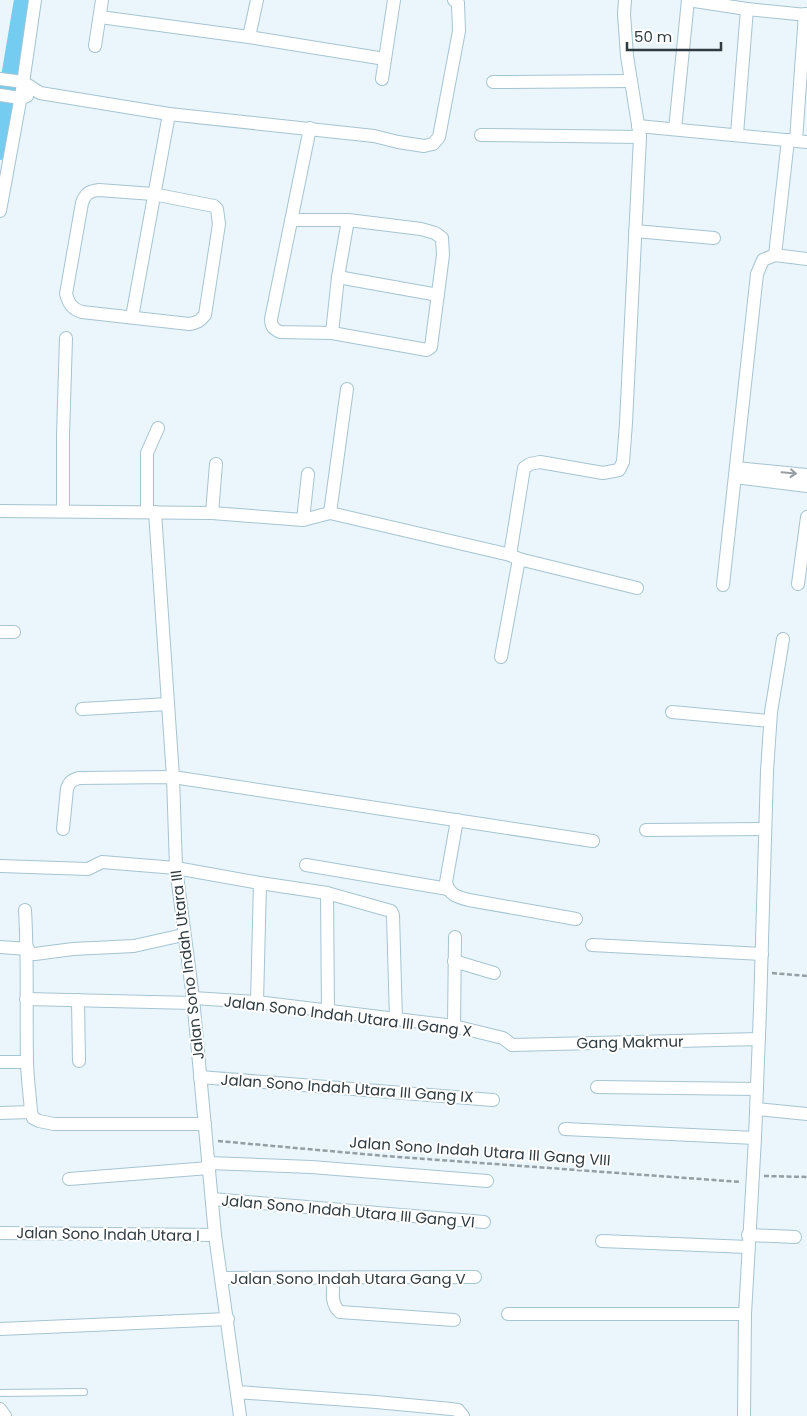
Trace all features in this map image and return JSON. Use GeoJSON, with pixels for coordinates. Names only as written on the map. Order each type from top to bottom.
{"type":"FeatureCollection","features":[{"type":"Feature","properties":{"kind":"street"},"geometry":{"type":"LineString","coordinates":[[0,211],[12,81],[35,0]]}},
{"type":"Feature","properties":{"kind":"street"},"geometry":{"type":"LineString","coordinates":[[95,46],[102,0]]}},
{"type":"Feature","properties":{"kind":"street"},"geometry":{"type":"LineString","coordinates":[[249,37],[257,0]]}},
{"type":"Feature","properties":{"kind":"street"},"geometry":{"type":"LineString","coordinates":[[382,79],[394,0]]}},
{"type":"Feature","properties":{"kind":"street"},"geometry":{"type":"LineString","coordinates":[[12,81],[40,93],[169,114],[374,136],[424,146],[433,144],[439,137],[459,31],[458,3],[454,0]]}},
{"type":"Feature","properties":{"kind":"street"},"geometry":{"type":"LineString","coordinates":[[501,656],[515,557],[524,468],[530,464],[540,462],[603,473],[619,470],[623,462],[639,132],[630,81],[625,34],[625,0]]}},
{"type":"Feature","properties":{"kind":"street"},"geometry":{"type":"LineString","coordinates":[[675,129],[688,0],[746,9],[806,14],[797,141],[775,255]]}},
{"type":"Feature","properties":{"kind":"street"},"geometry":{"type":"LineString","coordinates":[[737,134],[746,9]]}},
{"type":"Feature","properties":{"kind":"street"},"geometry":{"type":"LineString","coordinates":[[100,16],[385,59]]}},
{"type":"Feature","properties":{"kind":"street"},"geometry":{"type":"LineString","coordinates":[[493,82],[630,81]]}},
{"type":"Feature","properties":{"kind":"street"},"geometry":{"type":"LineString","coordinates":[[10,97],[40,93]]}},
{"type":"Feature","properties":{"kind":"street"},"geometry":{"type":"LineString","coordinates":[[132,317],[169,114]]}},
{"type":"Feature","properties":{"kind":"street"},"geometry":{"type":"LineString","coordinates":[[292,220],[348,220],[421,229],[435,233],[442,238],[443,255],[431,347],[427,350],[332,333],[280,332],[271,324],[310,128]]}},
{"type":"Feature","properties":{"kind":"street"},"geometry":{"type":"LineString","coordinates":[[481,135],[639,132],[675,129],[797,141]]}},
{"type":"Feature","properties":{"kind":"street"},"geometry":{"type":"LineString","coordinates":[[99,190],[153,194],[214,206],[217,209],[219,224],[205,315],[197,323],[190,324],[74,310],[66,294],[82,203],[85,196],[90,191],[99,190]]}},
{"type":"Feature","properties":{"kind":"street"},"geometry":{"type":"LineString","coordinates":[[332,333],[338,277],[348,220]]}},
{"type":"Feature","properties":{"kind":"street"},"geometry":{"type":"LineString","coordinates":[[635,231],[714,238]]}},
{"type":"Feature","properties":{"kind":"street"},"geometry":{"type":"LineString","coordinates":[[723,584],[758,274],[763,260],[775,255],[807,259]]}},
{"type":"Feature","properties":{"kind":"street"},"geometry":{"type":"LineString","coordinates":[[338,277],[438,295]]}},
{"type":"Feature","properties":{"kind":"street"},"geometry":{"type":"LineString","coordinates":[[63,511],[66,338]]}},
{"type":"Feature","properties":{"kind":"street"},"geometry":{"type":"LineString","coordinates":[[330,513],[347,389]]}},
{"type":"Feature","properties":{"kind":"street","name":"Jalan Sono Indah Utara III"},"geometry":{"type":"LineString","coordinates":[[158,428],[147,453],[168,704],[176,868],[183,935],[193,1000],[215,1235],[240,1416]]}},
{"type":"Feature","properties":{"kind":"street"},"geometry":{"type":"LineString","coordinates":[[212,513],[216,464]]}},
{"type":"Feature","properties":{"kind":"street"},"geometry":{"type":"LineString","coordinates":[[736,472],[807,475]]}},
{"type":"Feature","properties":{"kind":"street"},"geometry":{"type":"LineString","coordinates":[[736,472],[807,486]]}},
{"type":"Feature","properties":{"kind":"street"},"geometry":{"type":"LineString","coordinates":[[303,520],[308,474]]}},
{"type":"Feature","properties":{"kind":"street"},"geometry":{"type":"LineString","coordinates":[[0,511],[212,513],[303,520],[330,513],[637,588]]}},
{"type":"Feature","properties":{"kind":"street"},"geometry":{"type":"LineString","coordinates":[[798,584],[807,517]]}},
{"type":"Feature","properties":{"kind":"street"},"geometry":{"type":"LineString","coordinates":[[0,632],[14,632]]}},
{"type":"Feature","properties":{"kind":"street"},"geometry":{"type":"LineString","coordinates":[[744,1416],[745,1314],[755,1138],[770,721],[783,639]]}},
{"type":"Feature","properties":{"kind":"street"},"geometry":{"type":"LineString","coordinates":[[82,709],[168,704]]}},
{"type":"Feature","properties":{"kind":"street"},"geometry":{"type":"LineString","coordinates":[[672,712],[770,721]]}},
{"type":"Feature","properties":{"kind":"street"},"geometry":{"type":"LineString","coordinates":[[63,829],[67,789],[72,780],[79,778],[173,777],[593,841]]}},
{"type":"Feature","properties":{"kind":"street"},"geometry":{"type":"LineString","coordinates":[[456,820],[446,882],[453,896],[576,919]]}},
{"type":"Feature","properties":{"kind":"street"},"geometry":{"type":"LineString","coordinates":[[646,830],[765,830]]}},
{"type":"Feature","properties":{"kind":"street"},"geometry":{"type":"LineString","coordinates":[[0,866],[88,869],[102,862],[176,868],[327,893],[391,911],[393,915],[396,1020]]}},
{"type":"Feature","properties":{"kind":"street"},"geometry":{"type":"LineString","coordinates":[[306,865],[448,889]]}},
{"type":"Feature","properties":{"kind":"street"},"geometry":{"type":"LineString","coordinates":[[257,1002],[260,883]]}},
{"type":"Feature","properties":{"kind":"street"},"geometry":{"type":"LineString","coordinates":[[327,893],[328,1011]]}},
{"type":"Feature","properties":{"kind":"street"},"geometry":{"type":"LineString","coordinates":[[25,910],[28,952],[26,999],[27,1062],[33,1118],[54,1124],[204,1124]]}},
{"type":"Feature","properties":{"kind":"street"},"geometry":{"type":"LineString","coordinates":[[0,947],[42,954],[73,949],[134,946],[183,935]]}},
{"type":"Feature","properties":{"kind":"street"},"geometry":{"type":"LineString","coordinates":[[454,1026],[455,937]]}},
{"type":"Feature","properties":{"kind":"street"},"geometry":{"type":"LineString","coordinates":[[592,945],[762,954]]}},
{"type":"Feature","properties":{"kind":"street"},"geometry":{"type":"LineString","coordinates":[[454,961],[494,974]]}},
{"type":"Feature","properties":{"kind":"street","name":"Jalan Sono Indah Utara III Gang X"},"geometry":{"type":"LineString","coordinates":[[26,999],[257,1002],[454,1026],[503,1038]]}},
{"type":"Feature","properties":{"kind":"street"},"geometry":{"type":"LineString","coordinates":[[78,1000],[79,1061]]}},
{"type":"Feature","properties":{"kind":"street","name":"Gang Makmur"},"geometry":{"type":"LineString","coordinates":[[503,1038],[512,1045],[759,1039]]}},
{"type":"Feature","properties":{"kind":"street"},"geometry":{"type":"LineString","coordinates":[[0,1062],[27,1062]]}},
{"type":"Feature","properties":{"kind":"street","name":"Jalan Sono Indah Utara III Gang IX"},"geometry":{"type":"LineString","coordinates":[[200,1077],[493,1100]]}},
{"type":"Feature","properties":{"kind":"street"},"geometry":{"type":"LineString","coordinates":[[597,1087],[757,1089]]}},
{"type":"Feature","properties":{"kind":"street"},"geometry":{"type":"LineString","coordinates":[[756,1109],[807,1114]]}},
{"type":"Feature","properties":{"kind":"street"},"geometry":{"type":"LineString","coordinates":[[0,1113],[31,1112]]}},
{"type":"Feature","properties":{"kind":"street"},"geometry":{"type":"LineString","coordinates":[[565,1129],[755,1138]]}},
{"type":"Feature","properties":{"kind":"street"},"geometry":{"type":"LineString","coordinates":[[69,1179],[209,1166],[311,1166],[487,1181]]}},
{"type":"Feature","properties":{"kind":"street","name":"Jalan Sono Indah Utara III Gang VI"},"geometry":{"type":"LineString","coordinates":[[212,1199],[484,1222]]}},
{"type":"Feature","properties":{"kind":"street","name":"Jalan Sono Indah Utara I"},"geometry":{"type":"LineString","coordinates":[[0,1233],[215,1235]]}},
{"type":"Feature","properties":{"kind":"street"},"geometry":{"type":"LineString","coordinates":[[602,1241],[748,1241],[795,1237]]}},
{"type":"Feature","properties":{"kind":"street","name":"Jalan Sono Indah Utara Gang V"},"geometry":{"type":"LineString","coordinates":[[222,1278],[475,1277]]}},
{"type":"Feature","properties":{"kind":"street"},"geometry":{"type":"LineString","coordinates":[[334,1279],[334,1303],[340,1312],[454,1320]]}},
{"type":"Feature","properties":{"kind":"street"},"geometry":{"type":"LineString","coordinates":[[508,1314],[745,1314]]}},
{"type":"Feature","properties":{"kind":"street"},"geometry":{"type":"LineString","coordinates":[[0,1329],[228,1319]]}},
{"type":"Feature","properties":{"kind":"street"},"geometry":{"type":"LineString","coordinates":[[237,1392],[451,1408],[458,1410],[463,1416]]}},
{"type":"Feature","properties":{"kind":"street"},"geometry":{"type":"LineString","coordinates":[[0,1409],[5,1416]]}},
{"type":"Feature","properties":{"kind":"lane"},"geometry":{"type":"LineString","coordinates":[[0,1393],[84,1392]]}},
{"type":"Feature","properties":{"kind":"path"},"geometry":{"type":"LineString","coordinates":[[761,973],[807,976]]}},
{"type":"Feature","properties":{"kind":"path","name":"Jalan Sono Indah Utara III Gang VIII"},"geometry":{"type":"LineString","coordinates":[[206,1140],[385,1156],[752,1179],[807,1177]]}},
{"type":"Feature","properties":{"kind":"waterway"},"geometry":{"type":"LineString","coordinates":[[0,149],[25,0]]}}]}
